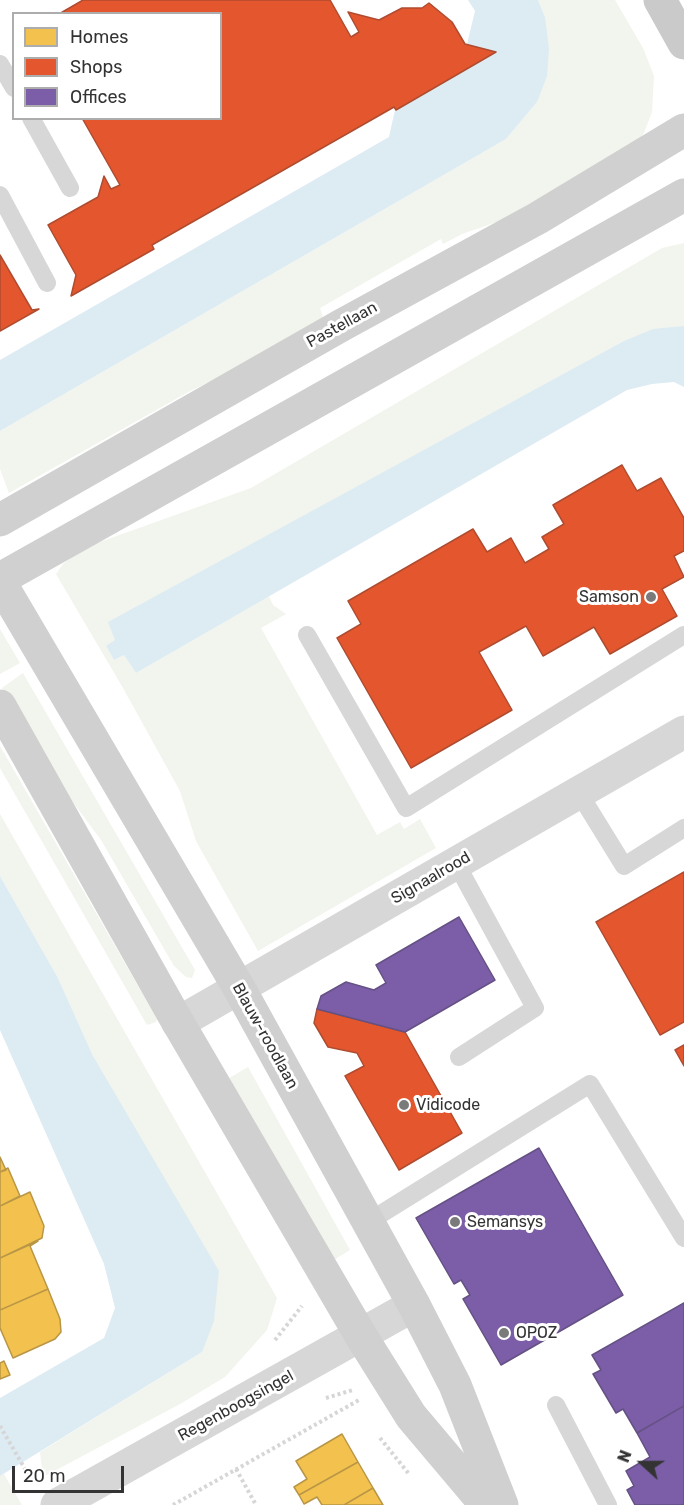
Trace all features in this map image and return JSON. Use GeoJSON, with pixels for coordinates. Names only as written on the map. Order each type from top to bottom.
{"type":"FeatureCollection","features":[{"type":"Feature","properties":{"kind":"main road"},"geometry":{"type":"LineString","coordinates":[[660,0],[684,43]]}},
{"type":"Feature","properties":{"kind":"street","name":"Pastellaan"},"geometry":{"type":"LineString","coordinates":[[0,520],[342,325],[538,218],[684,130]]}},
{"type":"Feature","properties":{"kind":"street"},"geometry":{"type":"LineString","coordinates":[[0,580],[684,195]]}},
{"type":"Feature","properties":{"kind":"street","name":"Blauw-roodlaan"},"geometry":{"type":"LineString","coordinates":[[0,580],[239,988],[414,1305],[455,1385],[502,1505]]}},
{"type":"Feature","properties":{"kind":"street"},"geometry":{"type":"LineString","coordinates":[[0,706],[178,1023],[361,1336],[411,1416],[486,1505]]}},
{"type":"Feature","properties":{"kind":"street","name":"Signaalrood"},"geometry":{"type":"LineString","coordinates":[[178,1023],[684,732]]}},
{"type":"Feature","properties":{"kind":"street","name":"Regenboogsingel"},"geometry":{"type":"LineString","coordinates":[[57,1505],[414,1305]]}},
{"type":"Feature","properties":{"kind":"lane"},"geometry":{"type":"LineString","coordinates":[[0,64],[12,85]]}},
{"type":"Feature","properties":{"kind":"lane"},"geometry":{"type":"LineString","coordinates":[[32,120],[70,188]]}},
{"type":"Feature","properties":{"kind":"lane"},"geometry":{"type":"LineString","coordinates":[[0,195],[47,283]]}},
{"type":"Feature","properties":{"kind":"lane"},"geometry":{"type":"LineString","coordinates":[[307,635],[406,808],[684,635]]}},
{"type":"Feature","properties":{"kind":"lane"},"geometry":{"type":"LineString","coordinates":[[579,793],[624,866],[684,828]]}},
{"type":"Feature","properties":{"kind":"lane"},"geometry":{"type":"LineString","coordinates":[[456,863],[536,1008],[459,1057]]}},
{"type":"Feature","properties":{"kind":"lane"},"geometry":{"type":"LineString","coordinates":[[368,1222],[590,1084],[684,1238]]}},
{"type":"Feature","properties":{"kind":"lane"},"geometry":{"type":"LineString","coordinates":[[556,1405],[608,1505]]}},
{"type":"Feature","properties":{"kind":"path"},"geometry":{"type":"LineString","coordinates":[[173,1505],[357,1402],[389,1380]]}},
{"type":"Feature","properties":{"kind":"path"},"geometry":{"type":"LineString","coordinates":[[0,1426],[33,1482]]}},
{"type":"Feature","properties":{"kind":"path"},"geometry":{"type":"LineString","coordinates":[[236,1470],[256,1505]]}},
{"type":"Feature","properties":{"kind":"shaded area"},"geometry":{"type":"Polygon","coordinates":[[[468,0],[538,0],[545,17],[549,49],[547,76],[537,102],[506,139],[0,431],[0,360],[389,137],[395,110],[460,73],[475,11],[468,0]]]}},
{"type":"Feature","properties":{"kind":"shaded area"},"geometry":{"type":"Polygon","coordinates":[[[538,0],[615,0],[643,48],[654,76],[652,112],[644,133],[631,151],[534,209],[462,234],[443,244],[441,239],[320,308],[326,327],[190,391],[9,493],[0,469],[0,431],[506,139],[537,102],[545,17],[538,0]]]}},
{"type":"Feature","properties":{"kind":"shaded area"},"geometry":{"type":"Polygon","coordinates":[[[684,243],[684,326],[106,646],[114,660],[124,655],[136,673],[269,596],[273,605],[286,614],[261,628],[377,835],[400,822],[404,829],[420,819],[436,848],[258,951],[196,841],[180,791],[56,574],[63,564],[83,548],[251,488],[662,248],[684,243]]]}},
{"type":"Feature","properties":{"kind":"shaded area"},"geometry":{"type":"Polygon","coordinates":[[[684,326],[684,387],[674,382],[627,390],[136,673],[124,655],[114,660],[106,646],[115,640],[108,622],[624,341],[653,329],[684,326]]]}},
{"type":"Feature","properties":{"kind":"shaded area"},"geometry":{"type":"Polygon","coordinates":[[[0,629],[20,663],[0,674],[0,629]]]}},
{"type":"Feature","properties":{"kind":"shaded area"},"geometry":{"type":"Polygon","coordinates":[[[23,673],[195,970],[192,978],[186,977],[174,966],[101,840],[52,774],[2,688],[23,673]]]}},
{"type":"Feature","properties":{"kind":"shaded area"},"geometry":{"type":"Polygon","coordinates":[[[0,746],[157,1019],[156,1022],[147,1025],[0,768],[0,746]]]}},
{"type":"Feature","properties":{"kind":"shaded area"},"geometry":{"type":"Polygon","coordinates":[[[0,814],[277,1298],[267,1330],[225,1377],[180,1404],[43,1477],[40,1452],[202,1352],[93,1056],[58,978],[0,876],[0,814]]]}},
{"type":"Feature","properties":{"kind":"shaded area"},"geometry":{"type":"Polygon","coordinates":[[[0,876],[58,978],[93,1056],[219,1271],[214,1321],[202,1352],[0,1476],[0,1398],[104,1338],[115,1308],[104,1264],[0,1030],[0,876]]]}},
{"type":"Feature","properties":{"kind":"shaded area"},"geometry":{"type":"Polygon","coordinates":[[[248,1067],[350,1250],[329,1263],[226,1080],[248,1067]]]}},
{"type":"Feature","properties":{"kind":"shaded area"},"geometry":{"type":"Polygon","coordinates":[[[4,1474],[22,1505],[0,1505],[0,1476],[4,1474]]]}},
{"type":"Feature","properties":{"kind":"building: Homes"},"geometry":{"type":"Polygon","coordinates":[[[0,1157],[6,1170],[0,1172],[0,1157]]]}},
{"type":"Feature","properties":{"kind":"building: Homes"},"geometry":{"type":"Polygon","coordinates":[[[8,1168],[20,1196],[0,1206],[0,1172],[8,1168]]]}},
{"type":"Feature","properties":{"kind":"building: Homes"},"geometry":{"type":"Polygon","coordinates":[[[30,1192],[44,1226],[42,1238],[0,1258],[0,1206],[30,1192]]]}},
{"type":"Feature","properties":{"kind":"building: Homes"},"geometry":{"type":"Polygon","coordinates":[[[38,1241],[30,1246],[48,1289],[0,1310],[0,1258],[38,1241]]]}},
{"type":"Feature","properties":{"kind":"building: Homes"},"geometry":{"type":"Polygon","coordinates":[[[48,1289],[60,1319],[61,1332],[55,1339],[13,1358],[0,1328],[0,1310],[48,1289]]]}},
{"type":"Feature","properties":{"kind":"building: Homes"},"geometry":{"type":"Polygon","coordinates":[[[4,1361],[10,1375],[0,1379],[0,1363],[4,1361]]]}},
{"type":"Feature","properties":{"kind":"building: Homes"},"geometry":{"type":"Polygon","coordinates":[[[342,1434],[358,1462],[299,1495],[294,1487],[307,1479],[296,1461],[342,1434]]]}},
{"type":"Feature","properties":{"kind":"building: Homes"},"geometry":{"type":"Polygon","coordinates":[[[358,1462],[373,1488],[344,1505],[322,1505],[317,1497],[304,1504],[299,1495],[358,1462]]]}},
{"type":"Feature","properties":{"kind":"building: Homes"},"geometry":{"type":"Polygon","coordinates":[[[373,1488],[383,1505],[344,1505],[373,1488]]]}},
{"type":"Feature","properties":{"kind":"building: Shops"},"geometry":{"type":"Polygon","coordinates":[[[83,0],[330,0],[351,37],[359,32],[348,12],[379,20],[402,8],[422,8],[429,3],[452,22],[465,44],[496,52],[396,110],[394,107],[152,245],[154,249],[71,296],[76,275],[48,225],[98,197],[104,176],[111,189],[120,185],[83,120],[222,120],[222,12],[62,12],[83,0]]]}},
{"type":"Feature","properties":{"kind":"building: Shops"},"geometry":{"type":"Polygon","coordinates":[[[0,255],[32,310],[39,309],[0,331],[0,255]]]}},
{"type":"Feature","properties":{"kind":"building: Shops"},"geometry":{"type":"Polygon","coordinates":[[[622,465],[637,491],[661,478],[684,518],[684,551],[674,556],[684,577],[662,589],[677,616],[610,654],[594,627],[543,656],[526,626],[479,652],[512,710],[411,768],[337,638],[361,624],[348,601],[473,529],[487,552],[511,538],[525,563],[549,549],[542,537],[564,524],[553,505],[622,465]]]}},
{"type":"Feature","properties":{"kind":"building: Shops"},"geometry":{"type":"Polygon","coordinates":[[[684,872],[684,1022],[660,1035],[596,922],[684,872]]]}},
{"type":"Feature","properties":{"kind":"building: Shops","name":"Vidicode"},"geometry":{"type":"Polygon","coordinates":[[[317,1009],[405,1032],[462,1133],[399,1170],[345,1076],[364,1066],[357,1053],[328,1047],[314,1023],[317,1009]]]}},
{"type":"Feature","properties":{"kind":"building: Shops"},"geometry":{"type":"Polygon","coordinates":[[[684,1045],[684,1066],[675,1050],[684,1045]]]}},
{"type":"Feature","properties":{"kind":"building: Offices"},"geometry":{"type":"Polygon","coordinates":[[[459,917],[495,980],[405,1032],[317,1009],[321,996],[346,982],[374,990],[386,983],[376,965],[459,917]]]}},
{"type":"Feature","properties":{"kind":"building: Offices"},"geometry":{"type":"Polygon","coordinates":[[[539,1148],[623,1295],[501,1365],[463,1299],[470,1295],[461,1280],[454,1284],[416,1218],[539,1148]]]}},
{"type":"Feature","properties":{"kind":"building: Offices"},"geometry":{"type":"Polygon","coordinates":[[[684,1303],[684,1406],[637,1433],[623,1409],[616,1413],[593,1374],[601,1370],[592,1355],[684,1303]]]}},
{"type":"Feature","properties":{"kind":"building: Offices"},"geometry":{"type":"Polygon","coordinates":[[[684,1406],[684,1505],[635,1505],[627,1490],[634,1486],[626,1471],[650,1457],[637,1433],[684,1406]]]}},
{"type":"Feature","properties":{"kind":"place","name":"Samson"},"geometry":{"type":"Point","coordinates":[651,597]}},
{"type":"Feature","properties":{"kind":"place","name":"Vidicode"},"geometry":{"type":"Point","coordinates":[404,1105]}},
{"type":"Feature","properties":{"kind":"place","name":"Semansys"},"geometry":{"type":"Point","coordinates":[455,1222]}},
{"type":"Feature","properties":{"kind":"place","name":"OPOZ"},"geometry":{"type":"Point","coordinates":[504,1333]}}]}
